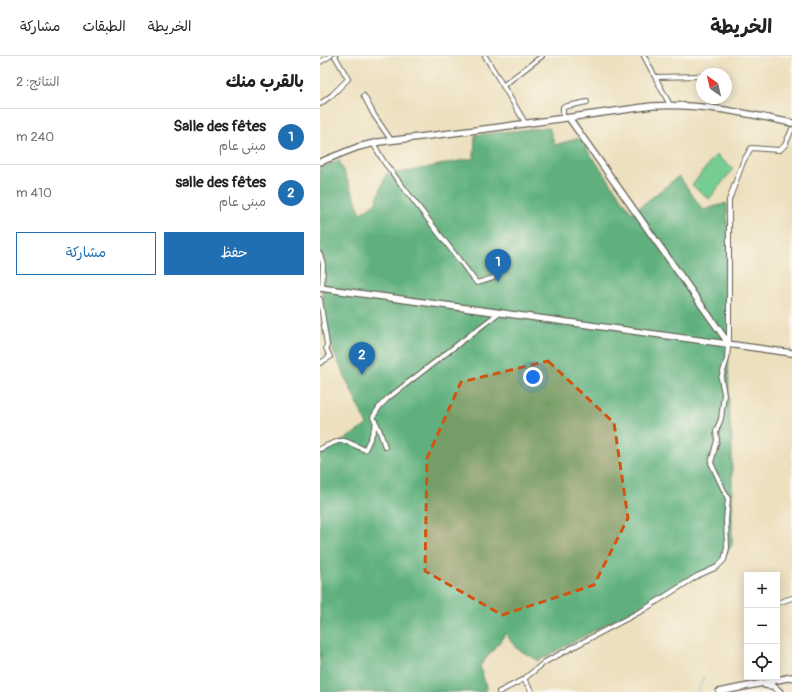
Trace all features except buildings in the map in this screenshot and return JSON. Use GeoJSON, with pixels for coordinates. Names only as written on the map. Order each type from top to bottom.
{"type":"FeatureCollection","features":[{"type":"Feature","properties":{"kind":"main road"},"geometry":{"type":"LineString","coordinates":[[320,162],[358,147],[373,143],[526,124],[652,106],[670,105],[750,114],[792,123]]}},
{"type":"Feature","properties":{"kind":"main road"},"geometry":{"type":"LineString","coordinates":[[566,118],[728,345]]}},
{"type":"Feature","properties":{"kind":"main road"},"geometry":{"type":"LineString","coordinates":[[321,289],[501,312],[792,353]]}},
{"type":"Feature","properties":{"kind":"main road"},"geometry":{"type":"LineString","coordinates":[[719,692],[792,677]]}},
{"type":"Feature","properties":{"kind":"main road"},"geometry":{"type":"LineString","coordinates":[[759,684],[773,686],[780,692]]}},
{"type":"Feature","properties":{"kind":"street"},"geometry":{"type":"LineString","coordinates":[[320,62],[324,56]]}},
{"type":"Feature","properties":{"kind":"street"},"geometry":{"type":"LineString","coordinates":[[320,62],[330,56]]}},
{"type":"Feature","properties":{"kind":"street"},"geometry":{"type":"LineString","coordinates":[[320,104],[332,95],[348,79],[335,56]]}},
{"type":"Feature","properties":{"kind":"street"},"geometry":{"type":"LineString","coordinates":[[485,56],[504,85],[526,124]]}},
{"type":"Feature","properties":{"kind":"street"},"geometry":{"type":"LineString","coordinates":[[504,85],[540,56]]}},
{"type":"Feature","properties":{"kind":"street"},"geometry":{"type":"LineString","coordinates":[[644,56],[667,96],[670,105]]}},
{"type":"Feature","properties":{"kind":"street"},"geometry":{"type":"LineString","coordinates":[[655,77],[696,76]]}},
{"type":"Feature","properties":{"kind":"street"},"geometry":{"type":"LineString","coordinates":[[364,96],[374,115],[391,140]]}},
{"type":"Feature","properties":{"kind":"street"},"geometry":{"type":"LineString","coordinates":[[566,118],[563,108],[587,102]]}},
{"type":"Feature","properties":{"kind":"street"},"geometry":{"type":"LineString","coordinates":[[499,692],[524,679],[545,662],[645,609],[697,576],[717,567],[724,560],[727,548],[726,520],[728,499],[711,463],[717,440],[716,431],[722,419],[724,394],[721,378],[727,359],[728,345],[728,200],[743,162],[751,148],[780,150],[785,145],[792,129]]}},
{"type":"Feature","properties":{"kind":"street"},"geometry":{"type":"LineString","coordinates":[[373,143],[384,162],[476,282],[477,283],[492,278]]}},
{"type":"Feature","properties":{"kind":"street"},"geometry":{"type":"LineString","coordinates":[[320,254],[323,264],[321,289]]}},
{"type":"Feature","properties":{"kind":"street"},"geometry":{"type":"LineString","coordinates":[[320,299],[327,345],[326,348],[330,357],[320,363]]}},
{"type":"Feature","properties":{"kind":"street"},"geometry":{"type":"LineString","coordinates":[[385,447],[373,416],[380,406],[388,398],[501,312]]}},
{"type":"Feature","properties":{"kind":"street"},"geometry":{"type":"LineString","coordinates":[[320,351],[326,348]]}},
{"type":"Feature","properties":{"kind":"street"},"geometry":{"type":"LineString","coordinates":[[320,449],[337,441],[343,440],[365,450],[376,423]]}},
{"type":"Feature","properties":{"kind":"street"},"geometry":{"type":"LineString","coordinates":[[780,602],[792,598]]}},
{"type":"Feature","properties":{"kind":"street"},"geometry":{"type":"LineString","coordinates":[[524,679],[532,692]]}},
{"type":"Feature","properties":{"kind":"highlighted area"},"geometry":{"type":"Polygon","coordinates":[[[548,361],[614,423],[628,518],[594,585],[502,615],[425,571],[427,458],[461,382],[548,361]]]}},
{"type":"Feature","properties":{"kind":"green space"},"geometry":{"type":"Polygon","coordinates":[[[549,127],[555,145],[579,138],[632,213],[679,176],[703,210],[727,203],[729,416],[732,439],[732,545],[720,563],[538,661],[516,648],[505,633],[502,639],[480,666],[487,690],[484,692],[320,692],[320,455],[367,425],[334,353],[329,338],[320,287],[320,168],[339,160],[361,213],[376,202],[386,174],[405,172],[474,158],[475,135],[549,127]]]}},
{"type":"Feature","properties":{"kind":"green space"},"geometry":{"type":"Polygon","coordinates":[[[716,155],[733,169],[709,199],[692,185],[716,155]]]}},
{"type":"Feature","properties":{"kind":"waterway"},"geometry":{"type":"LineString","coordinates":[[697,692],[704,677]]}},
{"type":"Feature","properties":{"kind":"place","name":"Salle des fêtes"},"geometry":{"type":"Point","coordinates":[498,282]}},
{"type":"Feature","properties":{"kind":"place","name":"salle des fêtes"},"geometry":{"type":"Point","coordinates":[362,375]}}]}
